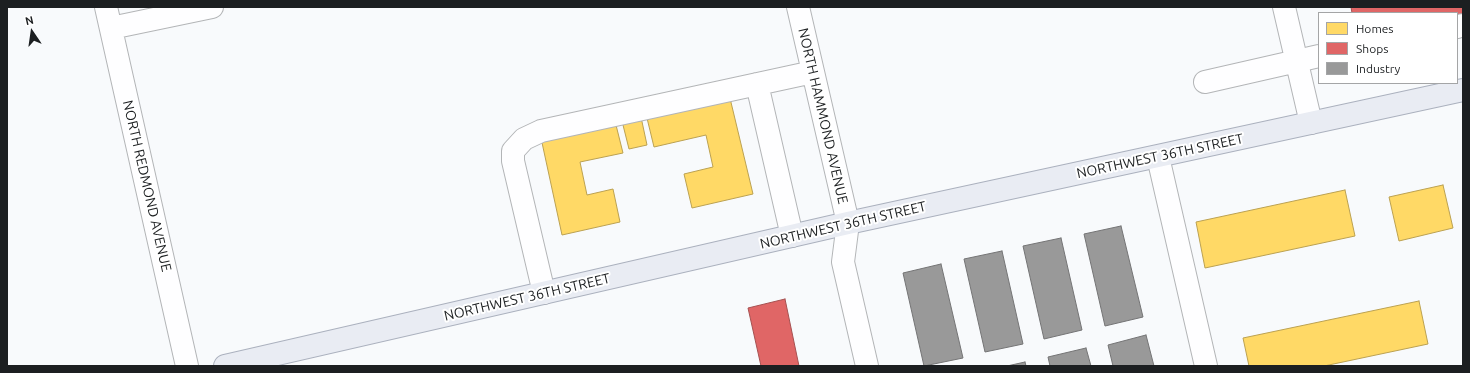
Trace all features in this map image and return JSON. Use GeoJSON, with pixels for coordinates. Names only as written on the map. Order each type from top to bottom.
{"type":"FeatureCollection","features":[{"type":"Feature","properties":{"kind":"main road","name":"NORTHWEST 36TH STREET"},"geometry":{"type":"LineString","coordinates":[[225,366],[848,223],[1463,90]]}},
{"type":"Feature","properties":{"kind":"street","name":"NORTH REDMOND AVENUE"},"geometry":{"type":"LineString","coordinates":[[106,7],[187,366]]}},
{"type":"Feature","properties":{"kind":"street"},"geometry":{"type":"LineString","coordinates":[[111,28],[212,7]]}},
{"type":"Feature","properties":{"kind":"street","name":"NORTH HAMMOND AVENUE"},"geometry":{"type":"LineString","coordinates":[[798,7],[848,223],[843,262],[866,366]]}},
{"type":"Feature","properties":{"kind":"street"},"geometry":{"type":"LineString","coordinates":[[1284,7],[1311,123]]}},
{"type":"Feature","properties":{"kind":"street"},"geometry":{"type":"LineString","coordinates":[[1205,82],[1318,56]]}},
{"type":"Feature","properties":{"kind":"street"},"geometry":{"type":"LineString","coordinates":[[544,293],[512,161],[514,151],[524,139],[541,131],[813,72]]}},
{"type":"Feature","properties":{"kind":"street"},"geometry":{"type":"LineString","coordinates":[[757,84],[792,236]]}},
{"type":"Feature","properties":{"kind":"street"},"geometry":{"type":"LineString","coordinates":[[1158,157],[1206,366]]}},
{"type":"Feature","properties":{"kind":"building: Homes"},"geometry":{"type":"Polygon","coordinates":[[[729,94],[753,194],[692,208],[684,174],[713,167],[706,135],[654,147],[646,114],[729,94]]]}},
{"type":"Feature","properties":{"kind":"building: Homes"},"geometry":{"type":"Polygon","coordinates":[[[641,117],[647,145],[629,149],[622,121],[641,117]]]}},
{"type":"Feature","properties":{"kind":"building: Homes"},"geometry":{"type":"Polygon","coordinates":[[[615,121],[623,153],[580,162],[587,195],[613,189],[620,222],[562,235],[541,138],[615,121]]]}},
{"type":"Feature","properties":{"kind":"building: Homes"},"geometry":{"type":"Polygon","coordinates":[[[1443,185],[1453,228],[1399,241],[1389,197],[1443,185]]]}},
{"type":"Feature","properties":{"kind":"building: Homes"},"geometry":{"type":"Polygon","coordinates":[[[1345,190],[1355,236],[1205,268],[1196,222],[1345,190]]]}},
{"type":"Feature","properties":{"kind":"building: Homes"},"geometry":{"type":"Polygon","coordinates":[[[1419,301],[1428,344],[1324,366],[1249,366],[1243,338],[1419,301]]]}},
{"type":"Feature","properties":{"kind":"building: Shops"},"geometry":{"type":"Polygon","coordinates":[[[1351,7],[1463,7],[1463,18],[1458,19],[1458,12],[1352,12],[1351,7]]]}},
{"type":"Feature","properties":{"kind":"building: Shops"},"geometry":{"type":"Polygon","coordinates":[[[785,299],[799,366],[761,366],[748,308],[785,299]]]}},
{"type":"Feature","properties":{"kind":"building: Industry"},"geometry":{"type":"Polygon","coordinates":[[[1121,226],[1143,317],[1105,326],[1084,234],[1121,226]]]}},
{"type":"Feature","properties":{"kind":"building: Industry"},"geometry":{"type":"Polygon","coordinates":[[[1061,238],[1082,330],[1044,339],[1023,246],[1061,238]]]}},
{"type":"Feature","properties":{"kind":"building: Industry"},"geometry":{"type":"Polygon","coordinates":[[[1002,251],[1023,344],[985,352],[964,259],[1002,251]]]}},
{"type":"Feature","properties":{"kind":"building: Industry"},"geometry":{"type":"Polygon","coordinates":[[[941,264],[963,358],[924,366],[903,273],[941,264]]]}},
{"type":"Feature","properties":{"kind":"building: Industry"},"geometry":{"type":"Polygon","coordinates":[[[1146,335],[1154,366],[1113,366],[1108,345],[1146,335]]]}},
{"type":"Feature","properties":{"kind":"building: Industry"},"geometry":{"type":"Polygon","coordinates":[[[1086,348],[1091,366],[1050,366],[1048,357],[1086,348]]]}},
{"type":"Feature","properties":{"kind":"building: Industry"},"geometry":{"type":"Polygon","coordinates":[[[1025,362],[1026,366],[1007,366],[1025,362]]]}}]}
